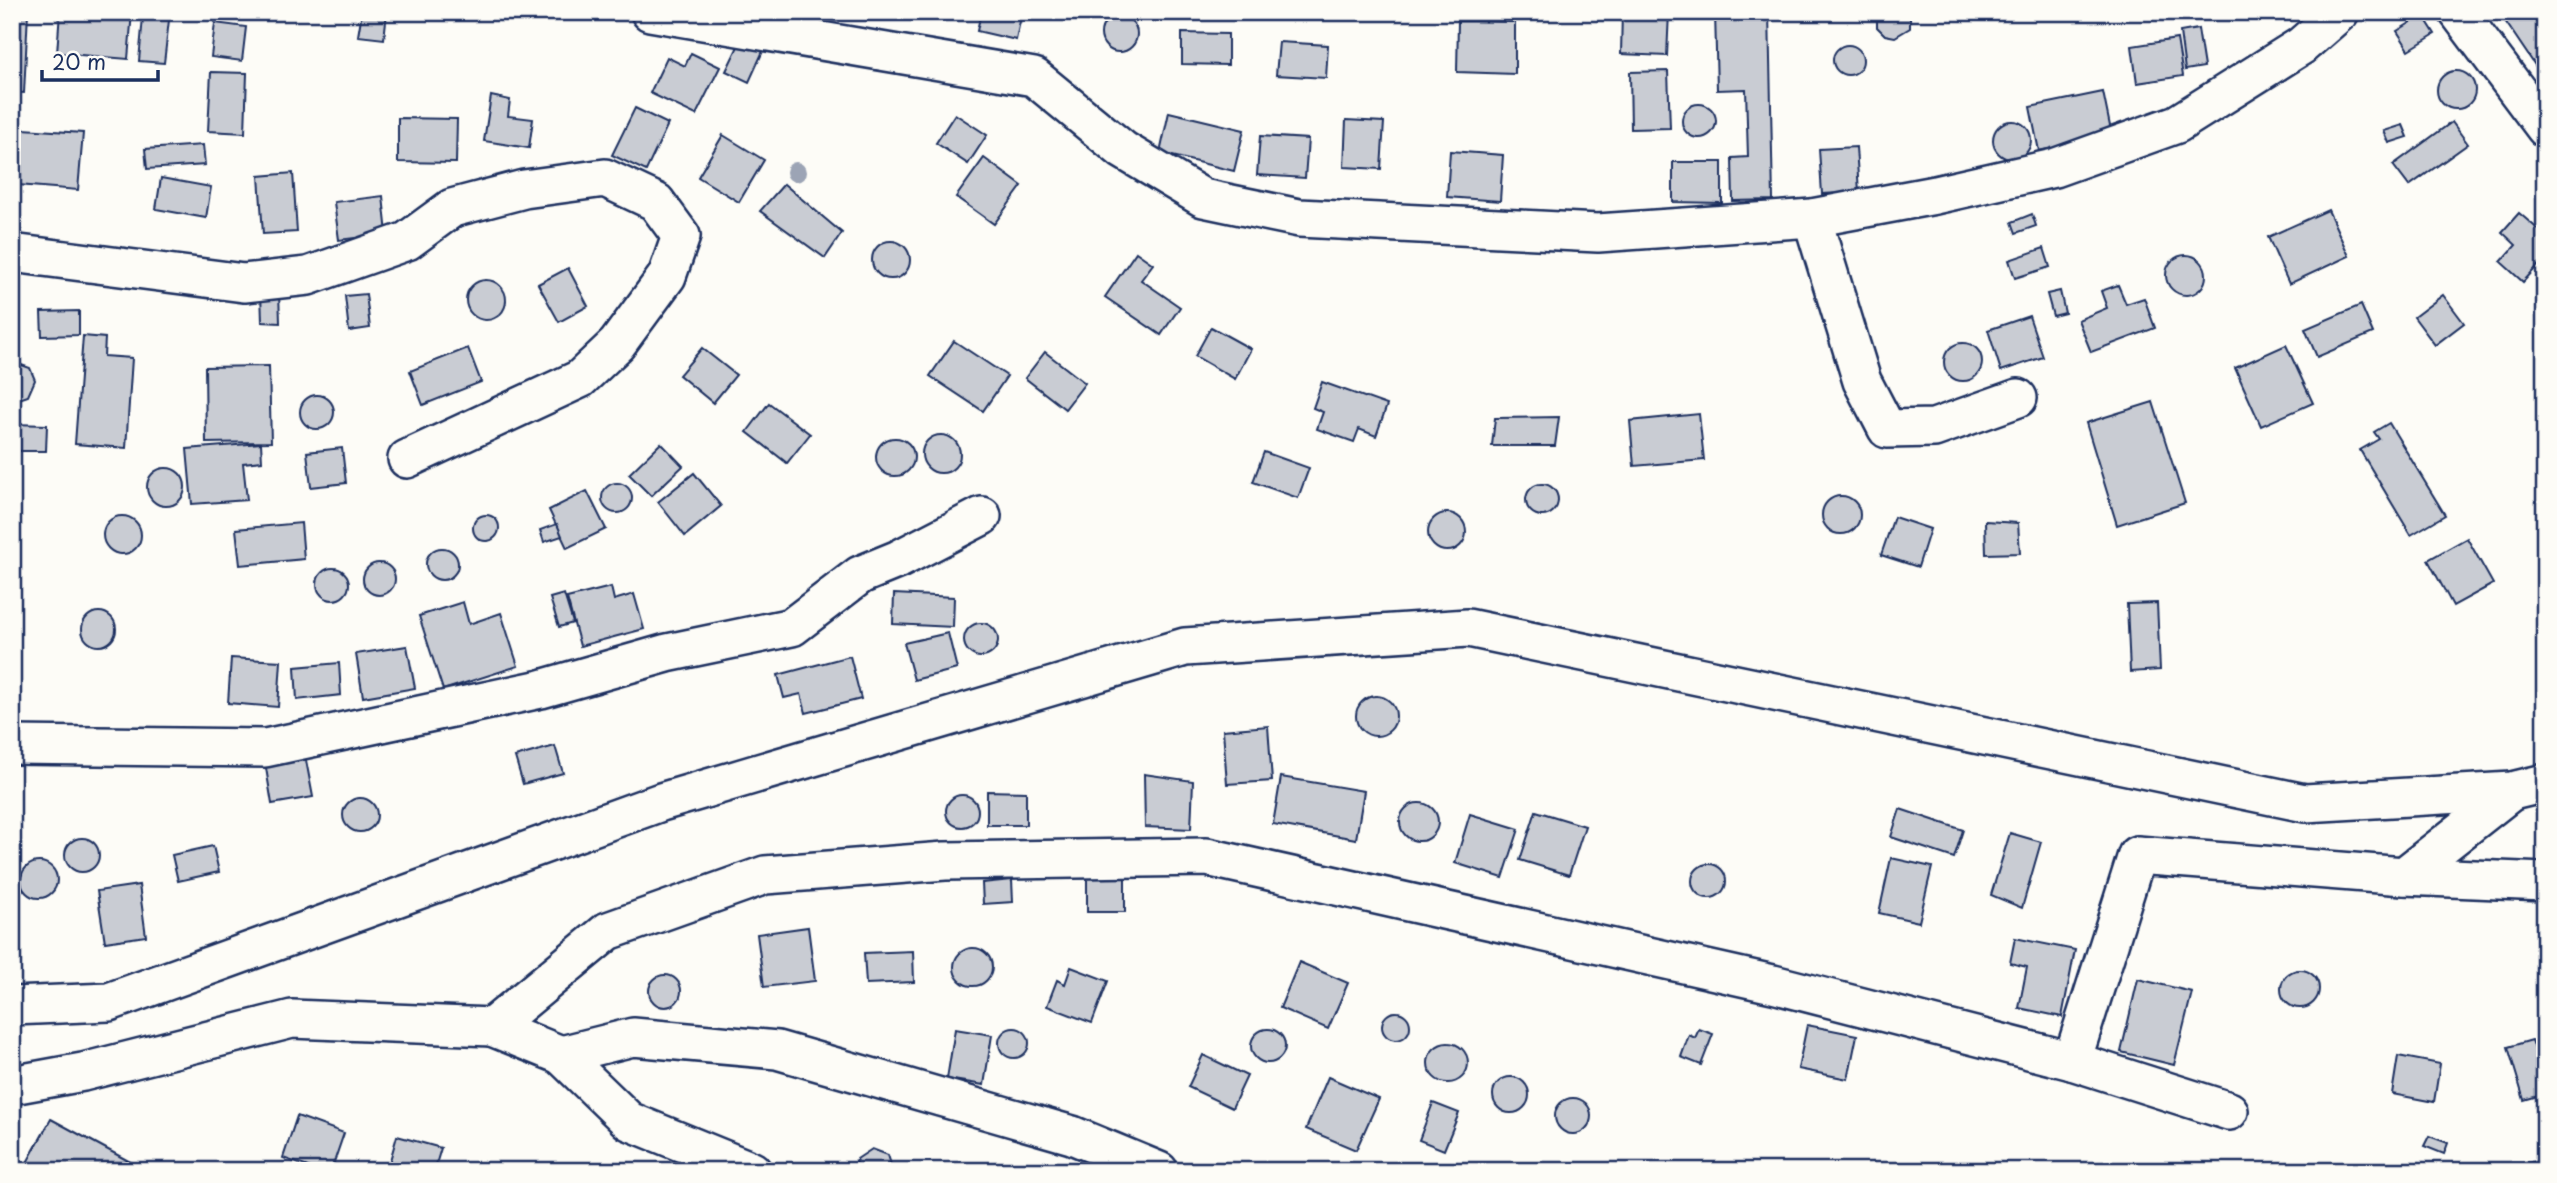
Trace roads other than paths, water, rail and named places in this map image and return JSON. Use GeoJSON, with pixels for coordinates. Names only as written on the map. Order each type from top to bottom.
{"type":"FeatureCollection","features":[{"type":"Feature","properties":{"kind":"street"},"geometry":{"type":"LineString","coordinates":[[650,12],[1034,77],[1123,150],[1203,198],[1298,218],[1598,233],[1812,218],[1934,195],[2054,168],[2177,124],[2301,46],[2340,12]]}},
{"type":"Feature","properties":{"kind":"street"},"geometry":{"type":"LineString","coordinates":[[2458,12],[2545,128]]}},
{"type":"Feature","properties":{"kind":"street"},"geometry":{"type":"LineString","coordinates":[[12,253],[244,283],[308,276],[407,241],[452,208],[524,189],[605,178],[656,202],[681,236],[667,276],[617,344],[580,379],[407,459]]}},
{"type":"Feature","properties":{"kind":"street"},"geometry":{"type":"LineString","coordinates":[[1812,218],[1862,381],[1887,429],[1934,428],[2018,398]]}},
{"type":"Feature","properties":{"kind":"street"},"geometry":{"type":"LineString","coordinates":[[12,744],[265,748],[541,689],[667,653],[792,627],[860,575],[900,559],[982,516]]}},
{"type":"Feature","properties":{"kind":"street"},"geometry":{"type":"LineString","coordinates":[[12,1006],[109,1002],[661,802],[1185,647],[1468,628],[2305,803],[2528,787]]}},
{"type":"Feature","properties":{"kind":"street"},"geometry":{"type":"LineString","coordinates":[[2404,876],[2528,787]]}},
{"type":"Feature","properties":{"kind":"street"},"geometry":{"type":"LineString","coordinates":[[2072,1061],[2137,855],[2404,876],[2545,881]]}},
{"type":"Feature","properties":{"kind":"street"},"geometry":{"type":"LineString","coordinates":[[492,1027],[608,931],[765,874],[944,861],[1207,857],[1773,984],[2072,1061],[2229,1111]]}},
{"type":"Feature","properties":{"kind":"street"},"geometry":{"type":"LineString","coordinates":[[12,1086],[83,1072],[292,1019],[492,1027],[561,1055],[629,1121],[752,1171]]}},
{"type":"Feature","properties":{"kind":"street"},"geometry":{"type":"LineString","coordinates":[[561,1055],[633,1037],[777,1050],[1072,1135],[1159,1171]]}}]}
